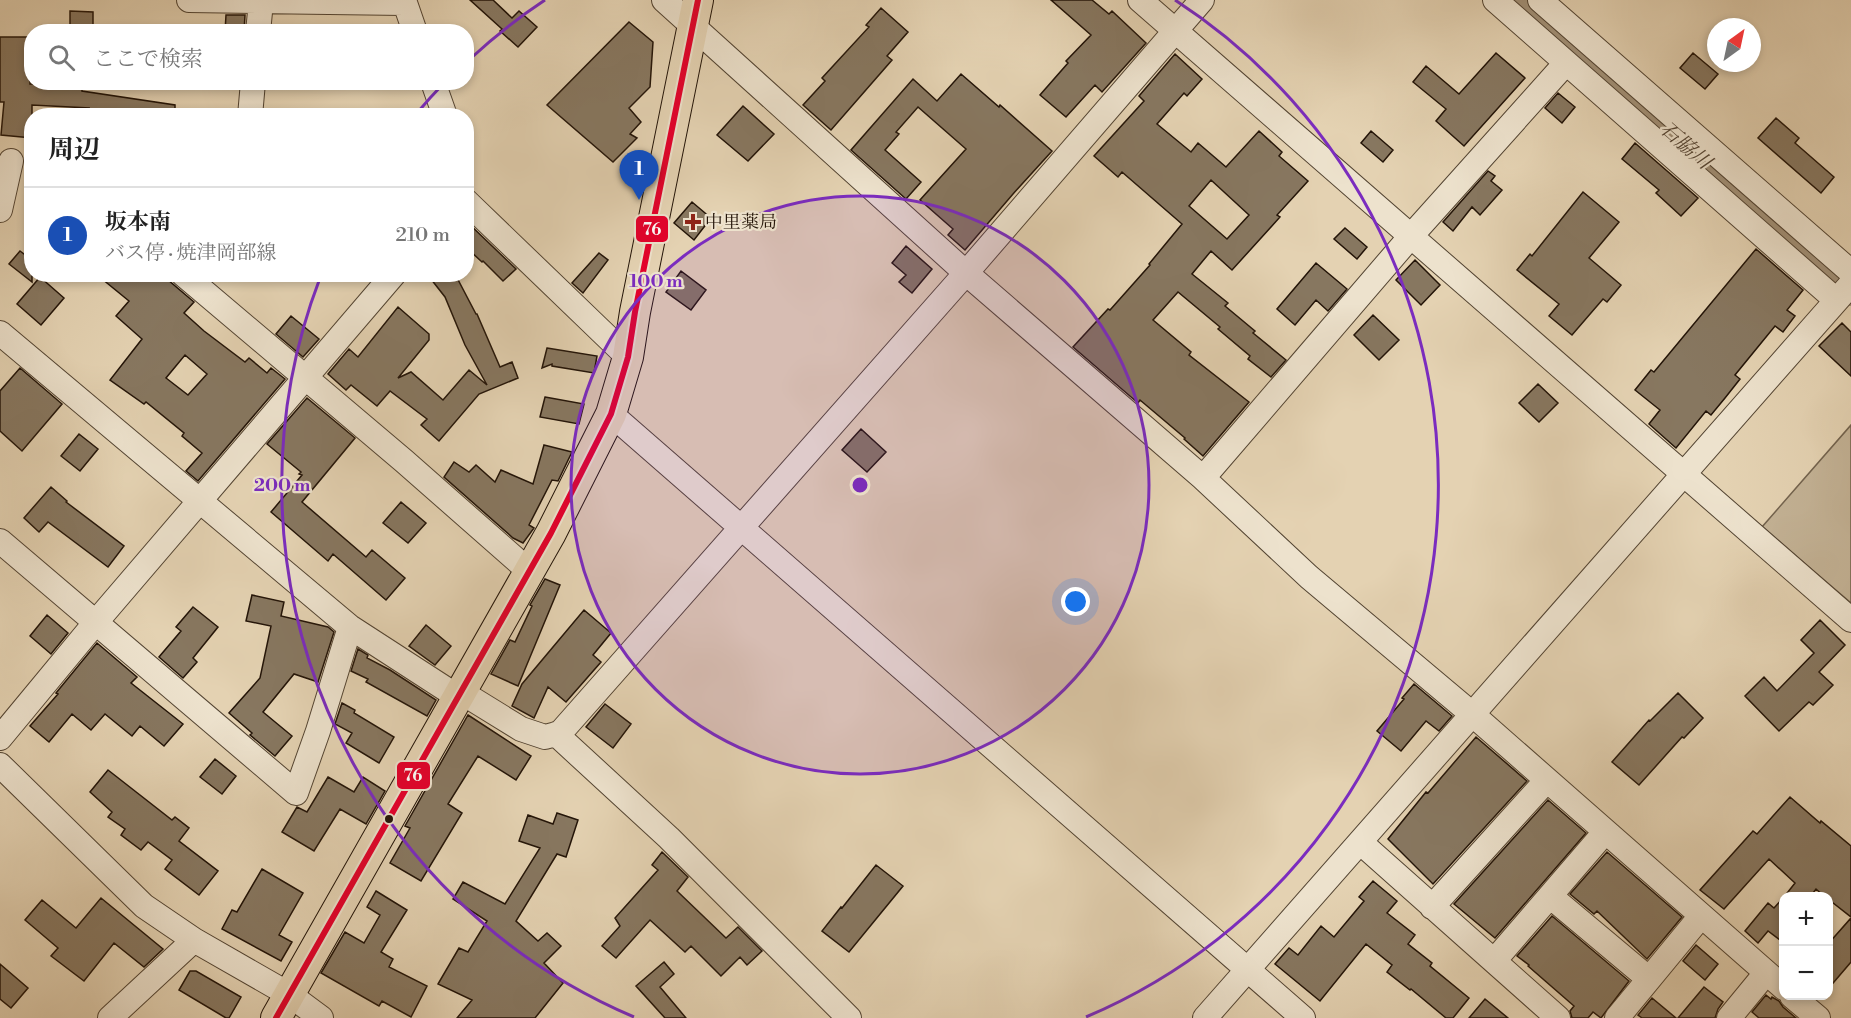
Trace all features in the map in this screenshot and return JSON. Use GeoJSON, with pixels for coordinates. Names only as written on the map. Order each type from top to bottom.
{"type":"FeatureCollection","features":[{"type":"Feature","properties":{"kind":"main road"},"geometry":{"type":"LineString","coordinates":[[283,1007],[551,533],[611,414],[628,357],[696,14]]}},
{"type":"Feature","properties":{"kind":"street"},"geometry":{"type":"LineString","coordinates":[[189,0],[404,1],[412,24]]}},
{"type":"Feature","properties":{"kind":"street"},"geometry":{"type":"LineString","coordinates":[[664,0],[696,14],[966,273],[1203,478],[1309,578],[1472,714],[1775,980],[1729,1018]]}},
{"type":"Feature","properties":{"kind":"street"},"geometry":{"type":"LineString","coordinates":[[1140,0],[1851,620]]}},
{"type":"Feature","properties":{"kind":"street"},"geometry":{"type":"LineString","coordinates":[[0,333],[350,627],[521,729],[545,737],[560,733],[966,273],[1202,0]]}},
{"type":"Feature","properties":{"kind":"street"},"geometry":{"type":"LineString","coordinates":[[1205,1018],[1844,292],[1566,63],[1495,0]]}},
{"type":"Feature","properties":{"kind":"street"},"geometry":{"type":"LineString","coordinates":[[1540,0],[1851,272]]}},
{"type":"Feature","properties":{"kind":"street"},"geometry":{"type":"LineString","coordinates":[[259,24],[261,2]]}},
{"type":"Feature","properties":{"kind":"street"},"geometry":{"type":"LineString","coordinates":[[1203,478],[1411,236],[1566,63]]}},
{"type":"Feature","properties":{"kind":"street"},"geometry":{"type":"LineString","coordinates":[[251,108],[252,90]]}},
{"type":"Feature","properties":{"kind":"street"},"geometry":{"type":"LineString","coordinates":[[436,90],[442,108]]}},
{"type":"Feature","properties":{"kind":"street"},"geometry":{"type":"LineString","coordinates":[[0,210],[14,161]]}},
{"type":"Feature","properties":{"kind":"street"},"geometry":{"type":"LineString","coordinates":[[474,209],[628,357]]}},
{"type":"Feature","properties":{"kind":"street"},"geometry":{"type":"LineString","coordinates":[[193,282],[404,461],[529,571]]}},
{"type":"Feature","properties":{"kind":"street"},"geometry":{"type":"LineString","coordinates":[[0,738],[96,622],[387,282]]}},
{"type":"Feature","properties":{"kind":"street"},"geometry":{"type":"LineString","coordinates":[[611,414],[1304,1018]]}},
{"type":"Feature","properties":{"kind":"street"},"geometry":{"type":"LineString","coordinates":[[0,541],[296,793],[350,627]]}},
{"type":"Feature","properties":{"kind":"street"},"geometry":{"type":"LineString","coordinates":[[555,734],[669,838],[849,1018]]}},
{"type":"Feature","properties":{"kind":"street"},"geometry":{"type":"LineString","coordinates":[[0,765],[144,906],[194,940],[283,1007],[321,1018]]}},
{"type":"Feature","properties":{"kind":"street"},"geometry":{"type":"LineString","coordinates":[[1432,907],[1546,780]]}},
{"type":"Feature","properties":{"kind":"street"},"geometry":{"type":"LineString","coordinates":[[1494,961],[1605,832]]}},
{"type":"Feature","properties":{"kind":"street"},"geometry":{"type":"LineString","coordinates":[[1360,842],[1558,1018]]}},
{"type":"Feature","properties":{"kind":"street"},"geometry":{"type":"LineString","coordinates":[[1550,896],[1649,979]]}},
{"type":"Feature","properties":{"kind":"street"},"geometry":{"type":"LineString","coordinates":[[1617,1018],[1701,916]]}},
{"type":"Feature","properties":{"kind":"street"},"geometry":{"type":"LineString","coordinates":[[110,1018],[194,940]]}},
{"type":"Feature","properties":{"kind":"street"},"geometry":{"type":"LineString","coordinates":[[1797,1000],[1818,1018]]}},
{"type":"Feature","properties":{"kind":"shaded area"},"geometry":{"type":"Polygon","coordinates":[[[1851,425],[1851,603],[1762,527],[1851,425]]]}},
{"type":"Feature","properties":{"kind":"building"},"geometry":{"type":"Polygon","coordinates":[[[470,0],[493,0],[512,18],[519,11],[537,27],[518,47],[470,0]]]}},
{"type":"Feature","properties":{"kind":"building"},"geometry":{"type":"Polygon","coordinates":[[[1051,0],[1092,0],[1109,14],[1112,11],[1146,43],[1102,92],[1095,85],[1066,117],[1040,95],[1068,63],[1066,61],[1091,35],[1051,0]]]}},
{"type":"Feature","properties":{"kind":"building"},"geometry":{"type":"Polygon","coordinates":[[[881,8],[908,32],[887,56],[892,60],[831,130],[803,105],[825,81],[822,78],[869,27],[866,25],[881,8]]]}},
{"type":"Feature","properties":{"kind":"building"},"geometry":{"type":"Polygon","coordinates":[[[70,11],[93,12],[93,24],[70,24],[70,11]]]}},
{"type":"Feature","properties":{"kind":"building"},"geometry":{"type":"Polygon","coordinates":[[[226,15],[245,15],[244,24],[225,24],[226,15]]]}},
{"type":"Feature","properties":{"kind":"building"},"geometry":{"type":"Polygon","coordinates":[[[629,22],[653,42],[650,87],[629,108],[641,122],[630,134],[637,138],[613,162],[547,105],[629,22]]]}},
{"type":"Feature","properties":{"kind":"building"},"geometry":{"type":"Polygon","coordinates":[[[0,37],[24,37],[24,90],[82,90],[175,105],[175,108],[89,108],[32,105],[32,108],[24,108],[24,137],[1,135],[4,102],[0,102],[0,37]]]}},
{"type":"Feature","properties":{"kind":"building"},"geometry":{"type":"Polygon","coordinates":[[[1496,53],[1525,78],[1464,146],[1436,121],[1446,109],[1413,82],[1426,66],[1459,94],[1496,53]]]}},
{"type":"Feature","properties":{"kind":"building"},"geometry":{"type":"Polygon","coordinates":[[[1693,53],[1707,65],[1707,72],[1718,74],[1705,89],[1680,68],[1693,53]]]}},
{"type":"Feature","properties":{"kind":"building"},"geometry":{"type":"Polygon","coordinates":[[[1175,54],[1202,79],[1187,96],[1184,93],[1157,124],[1191,152],[1198,143],[1226,167],[1259,131],[1282,152],[1279,156],[1308,181],[1277,215],[1280,217],[1232,270],[1211,251],[1192,274],[1228,303],[1225,306],[1286,360],[1271,377],[1248,359],[1250,356],[1218,329],[1220,327],[1178,292],[1153,320],[1191,352],[1189,355],[1249,402],[1203,456],[1140,400],[1138,403],[1073,347],[1150,265],[1182,224],[1122,172],[1118,177],[1094,156],[1144,101],[1139,96],[1175,54]],[[1211,180],[1189,206],[1227,239],[1249,215],[1211,180]]]}},
{"type":"Feature","properties":{"kind":"building"},"geometry":{"type":"Polygon","coordinates":[[[961,74],[1052,151],[965,250],[948,235],[953,229],[920,200],[966,149],[918,107],[896,132],[899,134],[885,150],[921,182],[906,199],[851,150],[913,79],[937,101],[961,74]]]}},
{"type":"Feature","properties":{"kind":"building"},"geometry":{"type":"Polygon","coordinates":[[[1558,93],[1575,107],[1562,123],[1545,108],[1558,93]]]}},
{"type":"Feature","properties":{"kind":"building"},"geometry":{"type":"Polygon","coordinates":[[[743,106],[774,134],[748,161],[717,135],[743,106]]]}},
{"type":"Feature","properties":{"kind":"building"},"geometry":{"type":"Polygon","coordinates":[[[1776,118],[1799,138],[1795,143],[1834,177],[1821,193],[1758,138],[1776,118]]]}},
{"type":"Feature","properties":{"kind":"building"},"geometry":{"type":"Polygon","coordinates":[[[1371,131],[1393,150],[1383,162],[1361,143],[1371,131]]]}},
{"type":"Feature","properties":{"kind":"building"},"geometry":{"type":"Polygon","coordinates":[[[1635,143],[1698,198],[1681,216],[1656,193],[1659,190],[1622,159],[1635,143]]]}},
{"type":"Feature","properties":{"kind":"building"},"geometry":{"type":"Polygon","coordinates":[[[1488,171],[1495,176],[1491,181],[1502,190],[1480,215],[1472,207],[1453,231],[1443,222],[1488,171]]]}},
{"type":"Feature","properties":{"kind":"building"},"geometry":{"type":"Polygon","coordinates":[[[1583,192],[1619,222],[1589,258],[1621,285],[1607,302],[1603,299],[1572,335],[1549,316],[1559,304],[1517,270],[1530,254],[1532,256],[1583,192]]]}},
{"type":"Feature","properties":{"kind":"building"},"geometry":{"type":"Polygon","coordinates":[[[692,202],[711,218],[694,240],[674,223],[692,202]]]}},
{"type":"Feature","properties":{"kind":"building"},"geometry":{"type":"Polygon","coordinates":[[[1345,228],[1367,247],[1357,259],[1334,239],[1345,228]]]}},
{"type":"Feature","properties":{"kind":"building"},"geometry":{"type":"Polygon","coordinates":[[[474,229],[516,269],[503,281],[474,255],[474,229]]]}},
{"type":"Feature","properties":{"kind":"building"},"geometry":{"type":"Polygon","coordinates":[[[906,246],[932,269],[912,293],[899,282],[906,275],[892,263],[906,246]]]}},
{"type":"Feature","properties":{"kind":"building"},"geometry":{"type":"Polygon","coordinates":[[[1756,249],[1803,290],[1787,310],[1795,316],[1783,332],[1775,326],[1735,375],[1740,379],[1725,398],[1711,415],[1706,411],[1676,448],[1649,424],[1660,410],[1635,390],[1651,370],[1654,372],[1756,249]]]}},
{"type":"Feature","properties":{"kind":"building"},"geometry":{"type":"Polygon","coordinates":[[[20,251],[24,254],[24,276],[9,264],[20,251]]]}},
{"type":"Feature","properties":{"kind":"building"},"geometry":{"type":"Polygon","coordinates":[[[599,253],[608,260],[583,293],[572,283],[599,253]]]}},
{"type":"Feature","properties":{"kind":"building"},"geometry":{"type":"Polygon","coordinates":[[[1415,260],[1440,285],[1421,305],[1396,280],[1415,260]]]}},
{"type":"Feature","properties":{"kind":"building"},"geometry":{"type":"Polygon","coordinates":[[[1316,263],[1347,289],[1328,311],[1316,300],[1295,325],[1277,309],[1316,263]]]}},
{"type":"Feature","properties":{"kind":"building"},"geometry":{"type":"Polygon","coordinates":[[[681,271],[706,290],[691,310],[666,292],[681,271]]]}},
{"type":"Feature","properties":{"kind":"building"},"geometry":{"type":"Polygon","coordinates":[[[36,282],[46,282],[64,298],[41,325],[17,304],[36,282]]]}},
{"type":"Feature","properties":{"kind":"building"},"geometry":{"type":"Polygon","coordinates":[[[106,282],[170,282],[194,302],[184,313],[204,331],[245,362],[249,358],[267,373],[271,368],[285,379],[198,481],[186,471],[202,453],[182,436],[184,433],[146,402],[144,404],[110,380],[142,339],[116,316],[129,301],[106,282]],[[185,355],[166,378],[188,395],[207,374],[185,355]]]}},
{"type":"Feature","properties":{"kind":"building"},"geometry":{"type":"Polygon","coordinates":[[[433,282],[459,282],[477,314],[500,367],[512,362],[518,378],[479,394],[439,441],[421,425],[427,419],[390,391],[377,406],[351,385],[346,390],[328,374],[349,349],[358,357],[398,307],[429,334],[429,340],[398,378],[411,372],[443,400],[469,370],[487,385],[465,345],[445,297],[433,282]]]}},
{"type":"Feature","properties":{"kind":"building"},"geometry":{"type":"Polygon","coordinates":[[[1373,315],[1399,340],[1379,360],[1354,335],[1373,315]]]}},
{"type":"Feature","properties":{"kind":"building"},"geometry":{"type":"Polygon","coordinates":[[[291,316],[319,339],[303,357],[276,334],[291,316]]]}},
{"type":"Feature","properties":{"kind":"building"},"geometry":{"type":"Polygon","coordinates":[[[1842,323],[1851,332],[1851,376],[1819,346],[1842,323]]]}},
{"type":"Feature","properties":{"kind":"building"},"geometry":{"type":"Polygon","coordinates":[[[547,348],[597,356],[594,373],[552,366],[552,364],[542,368],[547,348]]]}},
{"type":"Feature","properties":{"kind":"building"},"geometry":{"type":"Polygon","coordinates":[[[20,368],[62,404],[22,451],[0,431],[0,391],[20,368]]]}},
{"type":"Feature","properties":{"kind":"building"},"geometry":{"type":"Polygon","coordinates":[[[1538,384],[1558,403],[1539,422],[1519,403],[1538,384]]]}},
{"type":"Feature","properties":{"kind":"building"},"geometry":{"type":"Polygon","coordinates":[[[545,397],[584,404],[579,424],[540,417],[545,397]]]}},
{"type":"Feature","properties":{"kind":"building"},"geometry":{"type":"Polygon","coordinates":[[[307,398],[355,438],[302,502],[366,557],[372,550],[405,578],[386,600],[333,554],[328,561],[271,512],[302,475],[267,444],[307,398]]]}},
{"type":"Feature","properties":{"kind":"building"},"geometry":{"type":"Polygon","coordinates":[[[861,429],[886,452],[867,472],[842,450],[861,429]]]}},
{"type":"Feature","properties":{"kind":"building"},"geometry":{"type":"Polygon","coordinates":[[[79,434],[98,449],[80,471],[61,456],[79,434]]]}},
{"type":"Feature","properties":{"kind":"building"},"geometry":{"type":"Polygon","coordinates":[[[544,445],[572,452],[558,481],[552,480],[529,525],[534,528],[523,543],[513,538],[444,477],[454,462],[469,472],[476,465],[495,482],[501,470],[533,484],[544,445]]]}},
{"type":"Feature","properties":{"kind":"building"},"geometry":{"type":"Polygon","coordinates":[[[51,487],[66,502],[124,546],[108,567],[48,522],[39,532],[24,518],[51,487]]]}},
{"type":"Feature","properties":{"kind":"building"},"geometry":{"type":"Polygon","coordinates":[[[401,502],[426,523],[408,543],[383,523],[401,502]]]}},
{"type":"Feature","properties":{"kind":"building"},"geometry":{"type":"Polygon","coordinates":[[[545,579],[560,585],[518,686],[491,674],[510,640],[515,642],[532,606],[530,605],[545,579]]]}},
{"type":"Feature","properties":{"kind":"building"},"geometry":{"type":"Polygon","coordinates":[[[252,595],[284,602],[281,616],[328,627],[334,632],[318,682],[294,674],[263,712],[292,736],[275,756],[229,713],[260,678],[271,626],[246,621],[252,595]]]}},
{"type":"Feature","properties":{"kind":"building"},"geometry":{"type":"Polygon","coordinates":[[[193,607],[218,627],[193,658],[197,662],[183,678],[159,657],[181,631],[176,627],[193,607]]]}},
{"type":"Feature","properties":{"kind":"building"},"geometry":{"type":"Polygon","coordinates":[[[584,610],[611,633],[593,655],[601,662],[566,702],[548,687],[534,718],[512,706],[522,684],[584,610]]]}},
{"type":"Feature","properties":{"kind":"building"},"geometry":{"type":"Polygon","coordinates":[[[47,615],[68,633],[51,654],[30,636],[47,615]]]}},
{"type":"Feature","properties":{"kind":"building"},"geometry":{"type":"Polygon","coordinates":[[[1820,620],[1845,645],[1819,672],[1833,685],[1813,705],[1809,702],[1779,731],[1745,696],[1764,677],[1777,691],[1814,653],[1801,640],[1820,620]]]}},
{"type":"Feature","properties":{"kind":"building"},"geometry":{"type":"Polygon","coordinates":[[[426,625],[451,646],[435,665],[409,646],[426,625]]]}},
{"type":"Feature","properties":{"kind":"building"},"geometry":{"type":"Polygon","coordinates":[[[97,643],[137,677],[131,683],[183,724],[164,746],[140,726],[132,736],[105,714],[91,730],[72,714],[49,742],[30,726],[97,643]]]}},
{"type":"Feature","properties":{"kind":"building"},"geometry":{"type":"Polygon","coordinates":[[[358,649],[368,655],[367,658],[436,700],[427,716],[366,682],[368,679],[351,671],[358,649]]]}},
{"type":"Feature","properties":{"kind":"building"},"geometry":{"type":"Polygon","coordinates":[[[1414,684],[1452,716],[1439,731],[1426,721],[1401,751],[1377,731],[1414,684]]]}},
{"type":"Feature","properties":{"kind":"building"},"geometry":{"type":"Polygon","coordinates":[[[1678,693],[1703,718],[1684,738],[1682,737],[1639,785],[1612,762],[1649,720],[1678,693]]]}},
{"type":"Feature","properties":{"kind":"building"},"geometry":{"type":"Polygon","coordinates":[[[342,703],[355,710],[354,713],[394,737],[379,763],[346,743],[352,733],[335,724],[342,703]]]}},
{"type":"Feature","properties":{"kind":"building"},"geometry":{"type":"Polygon","coordinates":[[[605,704],[631,724],[613,748],[586,727],[605,704]]]}},
{"type":"Feature","properties":{"kind":"building"},"geometry":{"type":"Polygon","coordinates":[[[468,715],[531,756],[516,780],[478,756],[448,804],[462,813],[421,881],[390,863],[410,828],[405,826],[468,715]]]}},
{"type":"Feature","properties":{"kind":"building"},"geometry":{"type":"Polygon","coordinates":[[[1476,737],[1527,781],[1433,884],[1388,839],[1426,792],[1428,793],[1476,737]]]}},
{"type":"Feature","properties":{"kind":"building"},"geometry":{"type":"Polygon","coordinates":[[[215,759],[236,776],[222,794],[200,777],[215,759]]]}},
{"type":"Feature","properties":{"kind":"building"},"geometry":{"type":"Polygon","coordinates":[[[108,770],[172,820],[175,817],[189,828],[179,841],[218,871],[199,895],[165,869],[172,860],[148,842],[141,850],[121,835],[125,829],[108,817],[112,812],[90,792],[108,770]]]}},
{"type":"Feature","properties":{"kind":"building"},"geometry":{"type":"Polygon","coordinates":[[[328,777],[354,792],[363,777],[385,791],[366,824],[340,809],[314,851],[282,832],[297,807],[307,812],[328,777]]]}},
{"type":"Feature","properties":{"kind":"building"},"geometry":{"type":"Polygon","coordinates":[[[1790,797],[1851,846],[1851,917],[1833,903],[1833,892],[1819,892],[1816,889],[1814,892],[1788,892],[1795,883],[1769,859],[1724,909],[1700,890],[1753,831],[1757,834],[1790,797]]]}},
{"type":"Feature","properties":{"kind":"building"},"geometry":{"type":"Polygon","coordinates":[[[1548,800],[1586,833],[1495,938],[1454,904],[1548,800]]]}},
{"type":"Feature","properties":{"kind":"building"},"geometry":{"type":"Polygon","coordinates":[[[557,813],[578,820],[566,857],[557,854],[516,921],[538,941],[547,933],[561,946],[544,963],[563,983],[535,1018],[457,1018],[472,1000],[438,984],[459,948],[468,952],[487,921],[453,899],[463,882],[505,904],[540,848],[519,841],[528,815],[553,824],[557,813]]]}},
{"type":"Feature","properties":{"kind":"building"},"geometry":{"type":"Polygon","coordinates":[[[662,852],[688,877],[677,891],[726,938],[738,927],[762,951],[747,965],[740,957],[721,976],[691,946],[685,952],[650,920],[616,958],[602,946],[620,926],[615,918],[658,870],[652,865],[662,852]]]}},
{"type":"Feature","properties":{"kind":"building"},"geometry":{"type":"Polygon","coordinates":[[[1607,852],[1682,917],[1647,959],[1597,911],[1594,914],[1570,894],[1607,852]]]}},
{"type":"Feature","properties":{"kind":"building"},"geometry":{"type":"Polygon","coordinates":[[[876,865],[903,886],[849,952],[822,931],[876,865]]]}},
{"type":"Feature","properties":{"kind":"building"},"geometry":{"type":"Polygon","coordinates":[[[262,869],[303,893],[279,935],[292,942],[281,961],[222,929],[232,910],[237,912],[262,869]]]}},
{"type":"Feature","properties":{"kind":"building"},"geometry":{"type":"Polygon","coordinates":[[[1373,881],[1397,901],[1387,913],[1415,935],[1408,944],[1432,963],[1430,966],[1469,998],[1453,1018],[1446,1018],[1387,972],[1392,965],[1366,944],[1320,1001],[1275,964],[1289,948],[1298,955],[1321,926],[1334,937],[1364,901],[1359,897],[1373,881]]]}},
{"type":"Feature","properties":{"kind":"building"},"geometry":{"type":"Polygon","coordinates":[[[376,891],[407,910],[381,952],[393,959],[389,967],[427,986],[411,1017],[382,1001],[379,1006],[321,973],[345,932],[364,943],[380,915],[367,907],[376,891]]]}},
{"type":"Feature","properties":{"kind":"building"},"geometry":{"type":"Polygon","coordinates":[[[101,898],[163,949],[144,967],[114,943],[84,981],[51,956],[58,948],[25,920],[42,900],[76,928],[101,898]]]}},
{"type":"Feature","properties":{"kind":"building"},"geometry":{"type":"Polygon","coordinates":[[[1779,902],[1779,939],[1768,931],[1758,943],[1745,931],[1768,903],[1774,908],[1779,902]]]}},
{"type":"Feature","properties":{"kind":"building"},"geometry":{"type":"Polygon","coordinates":[[[1552,916],[1629,981],[1601,1018],[1593,1012],[1588,1018],[1572,1018],[1570,1011],[1574,1006],[1517,956],[1552,916]]]}},
{"type":"Feature","properties":{"kind":"building"},"geometry":{"type":"Polygon","coordinates":[[[1851,918],[1851,962],[1833,983],[1833,946],[1833,938],[1851,918]]]}},
{"type":"Feature","properties":{"kind":"building"},"geometry":{"type":"Polygon","coordinates":[[[1696,945],[1718,964],[1705,980],[1683,961],[1696,945]]]}},
{"type":"Feature","properties":{"kind":"building"},"geometry":{"type":"Polygon","coordinates":[[[664,962],[674,974],[660,987],[686,1018],[665,1018],[636,986],[664,962]]]}},
{"type":"Feature","properties":{"kind":"building"},"geometry":{"type":"Polygon","coordinates":[[[0,964],[28,988],[11,1008],[0,999],[0,964]]]}},
{"type":"Feature","properties":{"kind":"building"},"geometry":{"type":"Polygon","coordinates":[[[190,971],[196,971],[241,997],[229,1018],[179,990],[190,971]]]}},
{"type":"Feature","properties":{"kind":"building"},"geometry":{"type":"Polygon","coordinates":[[[1704,987],[1723,1002],[1715,1018],[1678,1018],[1704,987]]]}},
{"type":"Feature","properties":{"kind":"building"},"geometry":{"type":"Polygon","coordinates":[[[1766,995],[1779,1001],[1796,1018],[1759,1018],[1752,1012],[1766,995]]]}},
{"type":"Feature","properties":{"kind":"building"},"geometry":{"type":"Polygon","coordinates":[[[1652,998],[1676,1018],[1642,1018],[1638,1015],[1652,998]]]}},
{"type":"Feature","properties":{"kind":"building"},"geometry":{"type":"Polygon","coordinates":[[[1485,999],[1508,1018],[1469,1018],[1485,999]]]}},
{"type":"Feature","properties":{"kind":"waterway","name":"石脇川"},"geometry":{"type":"LineString","coordinates":[[1521,0],[1851,289]]}},
{"type":"Feature","properties":{"kind":"transit line","name":"76"},"geometry":{"type":"LineString","coordinates":[[276,1018],[551,533],[611,414],[628,357],[698,0]]}},
{"type":"Feature","properties":{"kind":"place","name":"坂本南"},"geometry":{"type":"Point","coordinates":[639,200]}},
{"type":"Feature","properties":{"kind":"place","name":"中里薬局"},"geometry":{"type":"Point","coordinates":[693,222]}}]}
